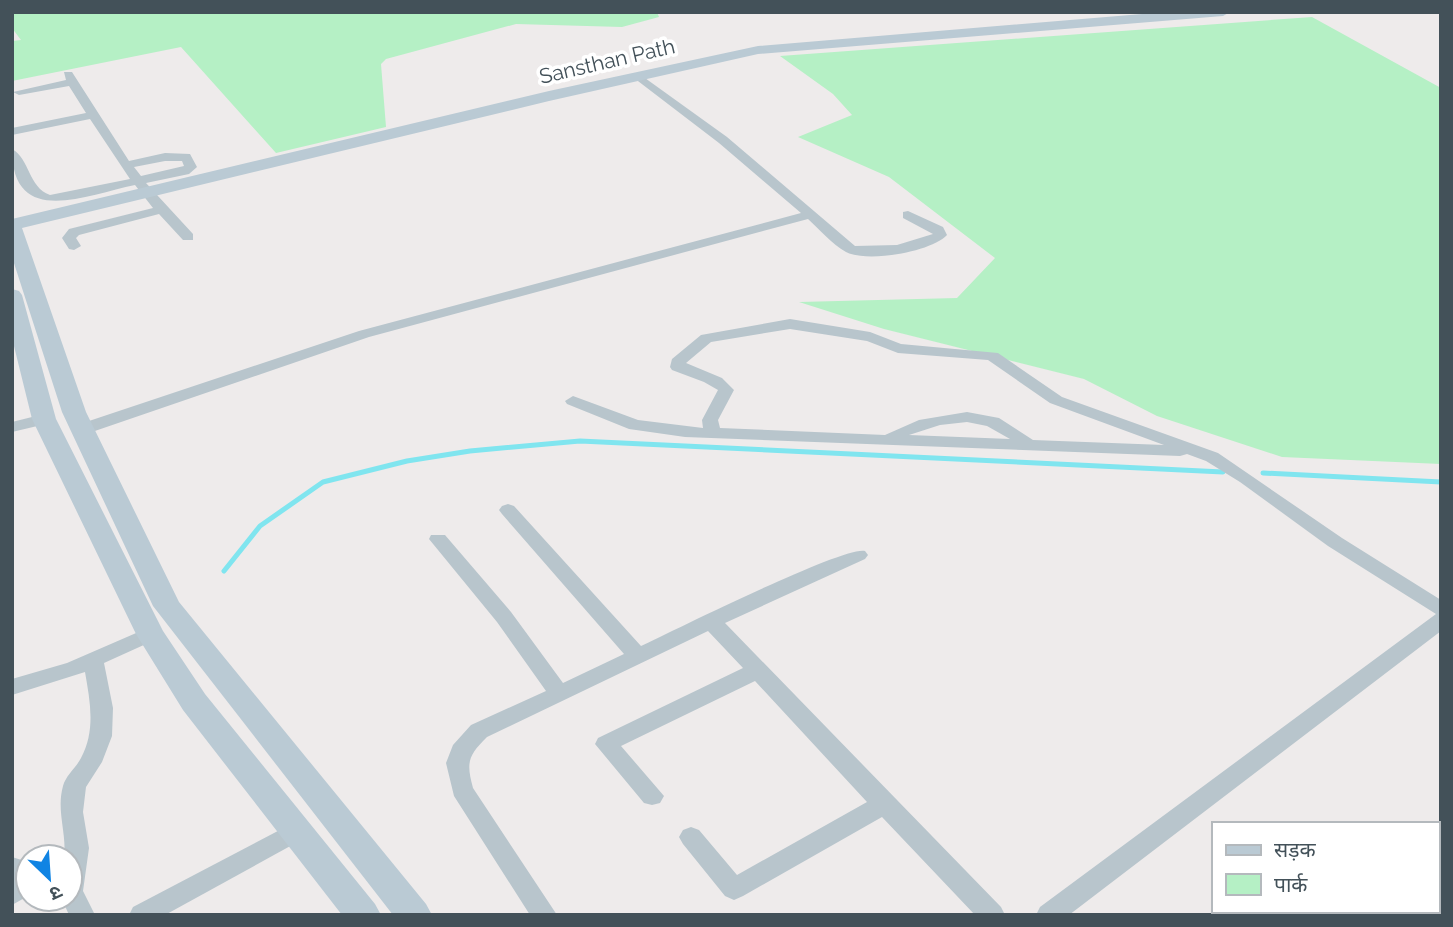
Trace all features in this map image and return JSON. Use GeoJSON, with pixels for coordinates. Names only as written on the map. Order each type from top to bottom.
{"type":"FeatureCollection","features":[{"type":"Feature","properties":{"kind":"main road","name":"Sansthan Path"},"geometry":{"type":"LineString","coordinates":[[73,211],[142,187],[758,50],[1223,12]]}},
{"type":"Feature","properties":{"kind":"main road"},"geometry":{"type":"LineString","coordinates":[[12,210],[33,213],[73,211]]}},
{"type":"Feature","properties":{"kind":"main road"},"geometry":{"type":"LineString","coordinates":[[73,211],[30,234],[15,234],[74,412],[93,456],[167,606],[414,915]]}},
{"type":"Feature","properties":{"kind":"main road"},"geometry":{"type":"LineString","coordinates":[[12,295],[44,419],[150,634],[194,702],[363,915]]}},
{"type":"Feature","properties":{"kind":"street"},"geometry":{"type":"LineString","coordinates":[[638,76],[723,140],[851,249],[868,253],[886,252],[940,235],[938,230],[908,215]]}},
{"type":"Feature","properties":{"kind":"street"},"geometry":{"type":"LineString","coordinates":[[19,92],[70,78],[159,211],[188,237]]}},
{"type":"Feature","properties":{"kind":"street"},"geometry":{"type":"LineString","coordinates":[[12,132],[93,115]]}},
{"type":"Feature","properties":{"kind":"street"},"geometry":{"type":"LineString","coordinates":[[12,153],[30,192],[41,198],[142,187],[191,167],[186,158],[177,156],[127,165]]}},
{"type":"Feature","properties":{"kind":"street"},"geometry":{"type":"LineString","coordinates":[[74,246],[69,238],[74,232],[159,211]]}},
{"type":"Feature","properties":{"kind":"street"},"geometry":{"type":"LineString","coordinates":[[83,429],[364,334],[811,214]]}},
{"type":"Feature","properties":{"kind":"street"},"geometry":{"type":"LineString","coordinates":[[712,433],[709,420],[726,390],[719,383],[684,372],[678,367],[681,358],[706,338],[790,324],[870,337],[898,348],[992,356],[1056,400],[1212,457],[1335,542],[1441,609]]}},
{"type":"Feature","properties":{"kind":"street"},"geometry":{"type":"LineString","coordinates":[[573,401],[635,425],[712,433],[1175,449],[1212,457]]}},
{"type":"Feature","properties":{"kind":"street"},"geometry":{"type":"LineString","coordinates":[[887,440],[907,429],[924,424],[974,418],[991,421],[1009,430],[1030,446]]}},
{"type":"Feature","properties":{"kind":"street"},"geometry":{"type":"LineString","coordinates":[[12,427],[44,419]]}},
{"type":"Feature","properties":{"kind":"street"},"geometry":{"type":"LineString","coordinates":[[508,510],[638,656]]}},
{"type":"Feature","properties":{"kind":"street"},"geometry":{"type":"LineString","coordinates":[[438,539],[503,617],[560,694]]}},
{"type":"Feature","properties":{"kind":"street"},"geometry":{"type":"LineString","coordinates":[[544,915],[462,790],[455,767],[460,751],[479,731],[752,601],[858,555]]}},
{"type":"Feature","properties":{"kind":"street"},"geometry":{"type":"LineString","coordinates":[[1049,915],[1441,620]]}},
{"type":"Feature","properties":{"kind":"street"},"geometry":{"type":"LineString","coordinates":[[712,622],[992,915]]}},
{"type":"Feature","properties":{"kind":"street"},"geometry":{"type":"LineString","coordinates":[[12,687],[93,659],[150,634]]}},
{"type":"Feature","properties":{"kind":"street"},"geometry":{"type":"LineString","coordinates":[[76,843],[71,812],[75,785],[91,762],[101,736],[102,708],[93,659]]}},
{"type":"Feature","properties":{"kind":"street"},"geometry":{"type":"LineString","coordinates":[[652,796],[606,744],[756,671]]}},
{"type":"Feature","properties":{"kind":"street"},"geometry":{"type":"LineString","coordinates":[[691,837],[734,889],[884,804]]}},
{"type":"Feature","properties":{"kind":"street"},"geometry":{"type":"LineString","coordinates":[[142,915],[295,832]]}},
{"type":"Feature","properties":{"kind":"green space"},"geometry":{"type":"Polygon","coordinates":[[[12,12],[657,12],[659,17],[622,27],[516,24],[386,59],[381,64],[386,127],[276,153],[181,47],[12,81],[12,41],[21,40],[12,28],[12,12]]]}},
{"type":"Feature","properties":{"kind":"green space"},"geometry":{"type":"Polygon","coordinates":[[[1312,17],[1441,88],[1441,464],[1282,457],[1157,416],[1084,379],[884,329],[799,302],[957,298],[995,258],[889,177],[798,137],[852,115],[833,94],[780,56],[1312,17]]]}},
{"type":"Feature","properties":{"kind":"waterway"},"geometry":{"type":"LineString","coordinates":[[224,571],[260,526],[323,482],[407,461],[470,451],[580,441],[1223,472]]}},
{"type":"Feature","properties":{"kind":"waterway"},"geometry":{"type":"LineString","coordinates":[[1263,473],[1441,482]]}}]}
